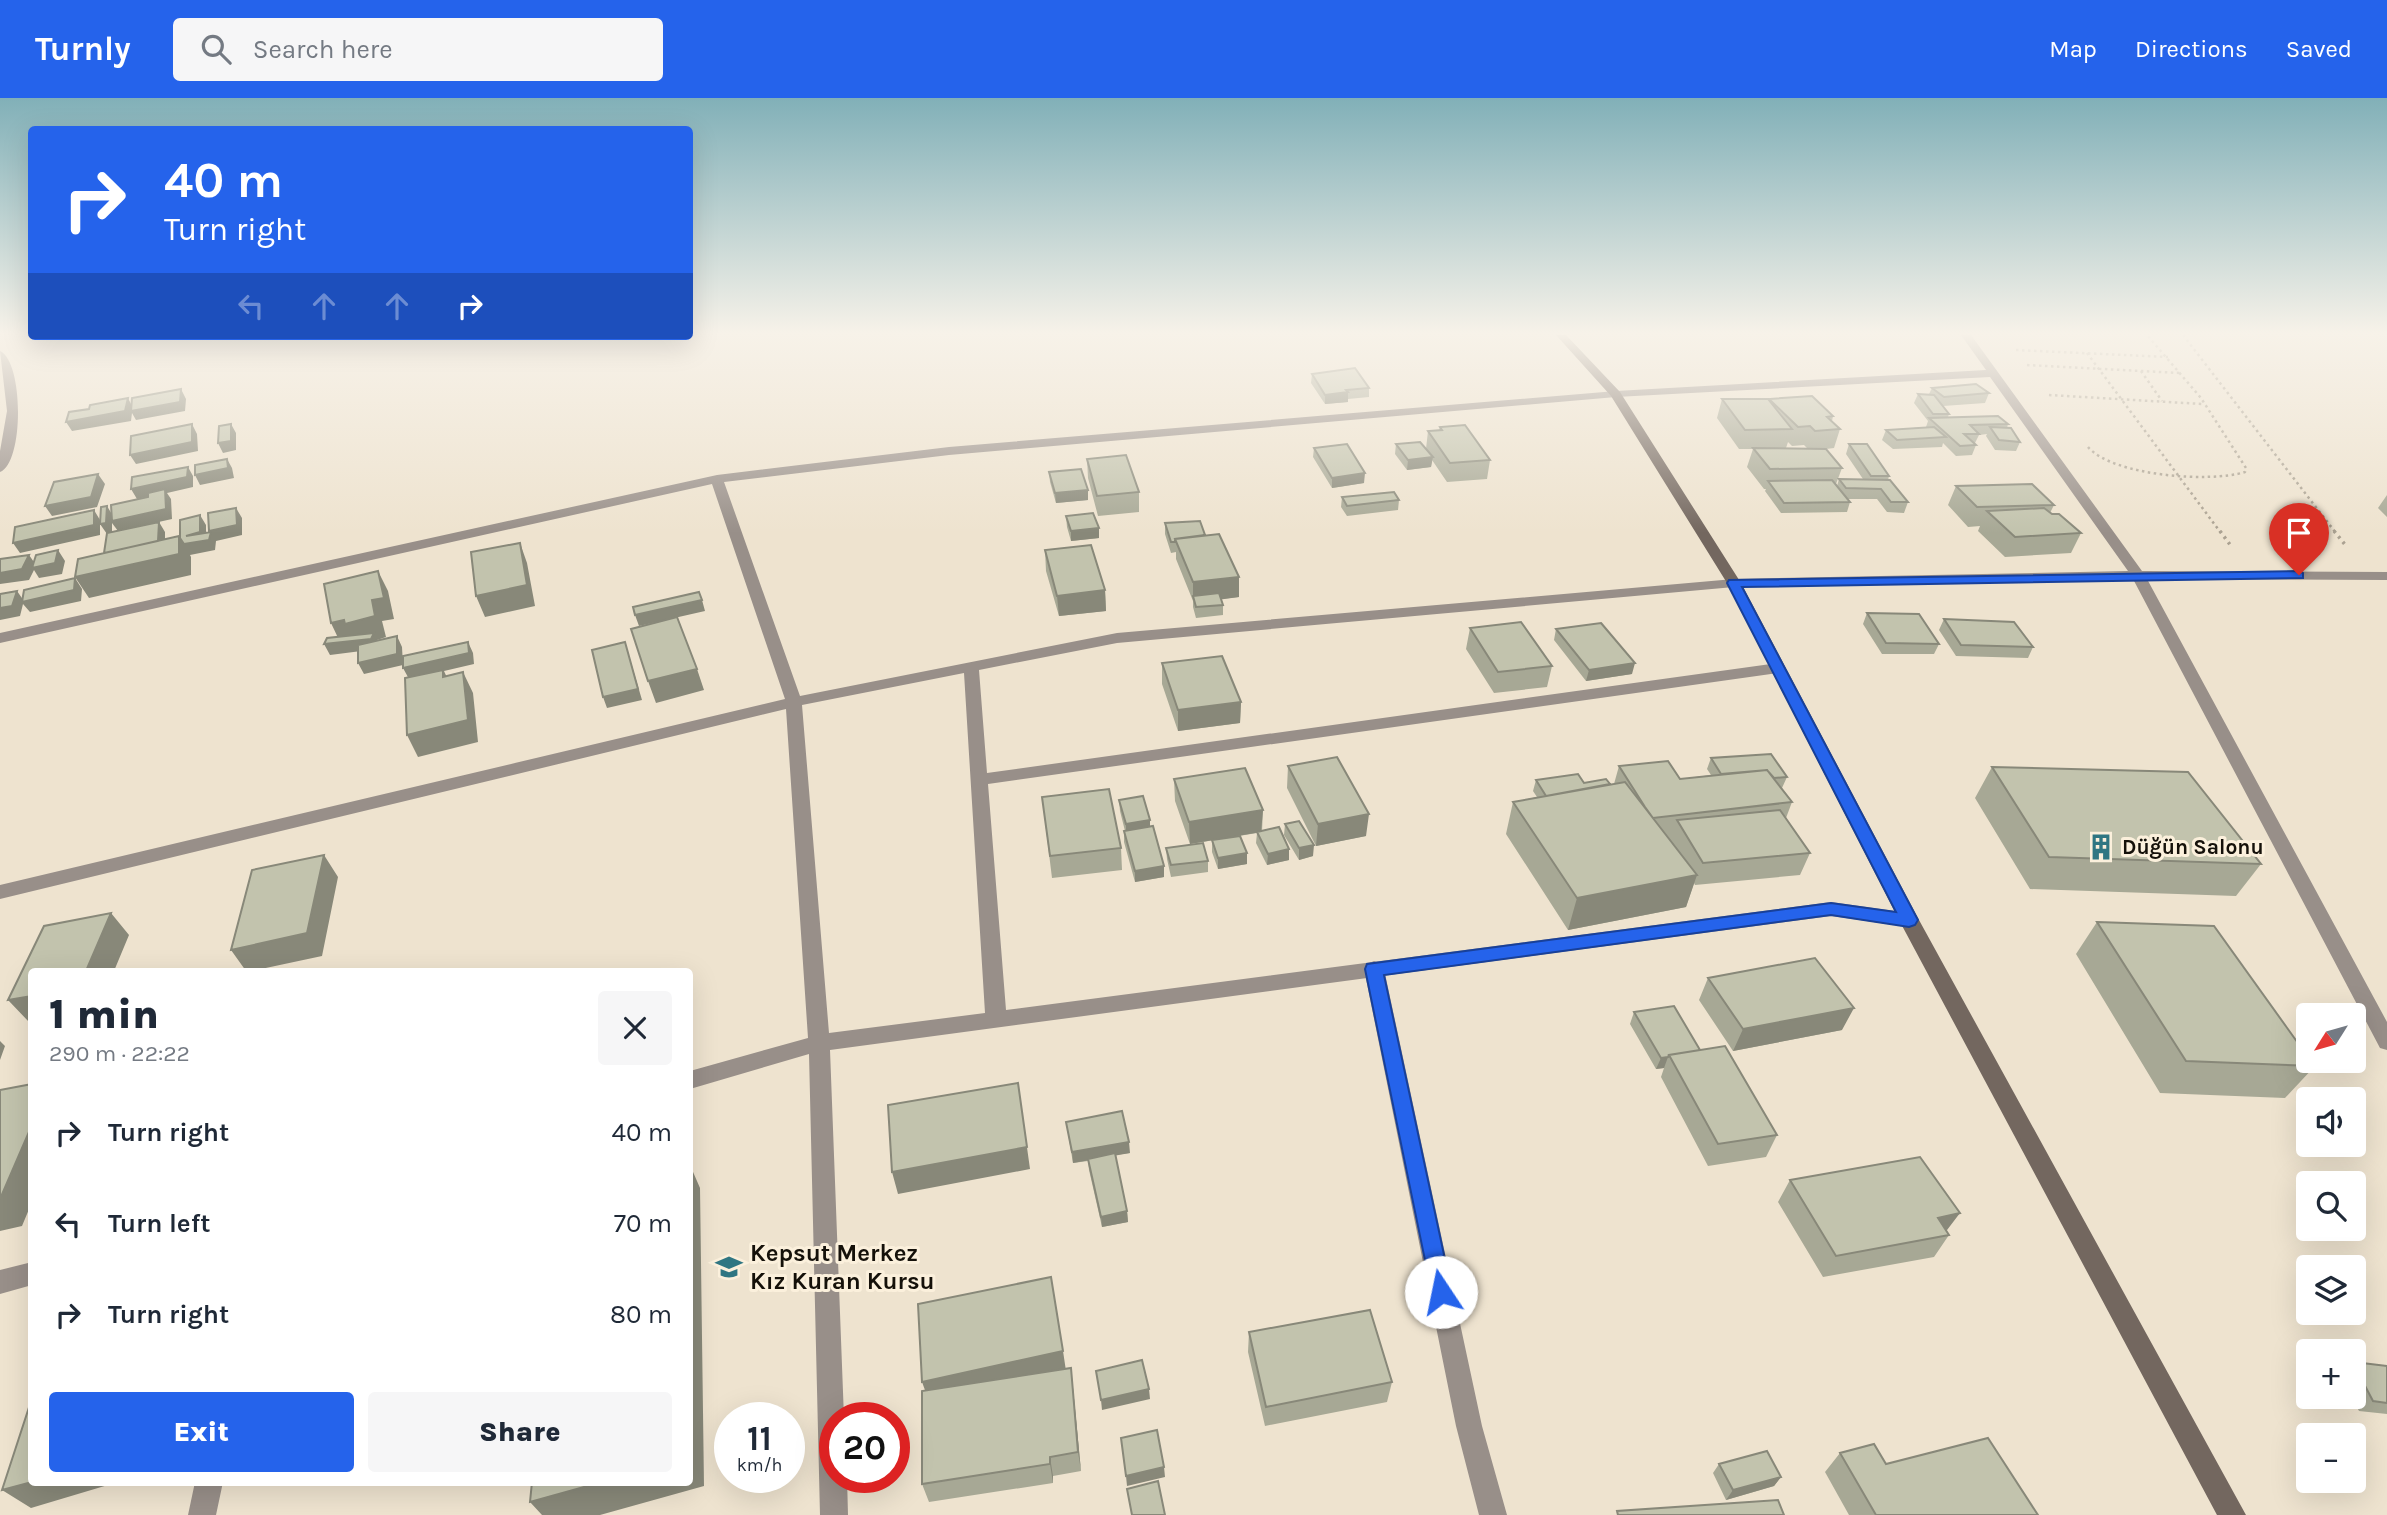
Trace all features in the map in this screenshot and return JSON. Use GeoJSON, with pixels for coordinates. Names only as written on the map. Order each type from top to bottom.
{"type":"FeatureCollection","features":[{"type":"Feature","properties":{"kind":"street"},"geometry":{"type":"LineString","coordinates":[[2,461],[13,410],[12,401]]}},
{"type":"Feature","properties":{"kind":"street"},"geometry":{"type":"LineString","coordinates":[[0,638],[716,479],[948,452],[1534,401]]}},
{"type":"Feature","properties":{"kind":"street"},"geometry":{"type":"LineString","coordinates":[[1620,401],[1734,583],[1909,920],[2232,1515]]}},
{"type":"Feature","properties":{"kind":"street"},"geometry":{"type":"LineString","coordinates":[[2015,401],[2138,575],[2387,1042]]}},
{"type":"Feature","properties":{"kind":"street"},"geometry":{"type":"LineString","coordinates":[[716,479],[794,702],[819,1042],[834,1515]]}},
{"type":"Feature","properties":{"kind":"street"},"geometry":{"type":"LineString","coordinates":[[0,892],[794,702],[1118,638],[1734,583],[2138,575],[2387,576]]}},
{"type":"Feature","properties":{"kind":"street"},"geometry":{"type":"LineString","coordinates":[[971,667],[996,1019]]}},
{"type":"Feature","properties":{"kind":"street"},"geometry":{"type":"LineString","coordinates":[[979,780],[1778,668]]}},
{"type":"Feature","properties":{"kind":"street"},"geometry":{"type":"LineString","coordinates":[[693,1079],[819,1042],[1831,909],[1909,920]]}},
{"type":"Feature","properties":{"kind":"street"},"geometry":{"type":"LineString","coordinates":[[1374,969],[1469,1426],[1493,1515]]}},
{"type":"Feature","properties":{"kind":"street"},"geometry":{"type":"LineString","coordinates":[[0,1282],[28,1274]]}},
{"type":"Feature","properties":{"kind":"street"},"geometry":{"type":"LineString","coordinates":[[202,1515],[208,1486]]}},
{"type":"Feature","properties":{"kind":"path"},"geometry":{"type":"LineString","coordinates":[[2053,401],[2056,405]]}},
{"type":"Feature","properties":{"kind":"path"},"geometry":{"type":"LineString","coordinates":[[2122,401],[2252,575]]}},
{"type":"Feature","properties":{"kind":"path"},"geometry":{"type":"LineString","coordinates":[[2144,401],[2203,404]]}},
{"type":"Feature","properties":{"kind":"path"},"geometry":{"type":"LineString","coordinates":[[2085,443],[2098,457],[2113,464],[2177,474],[2222,477],[2245,472],[2246,468],[2235,449],[2201,401]]}},
{"type":"Feature","properties":{"kind":"path"},"geometry":{"type":"LineString","coordinates":[[2234,401],[2368,576]]}},
{"type":"Feature","properties":{"kind":"building"},"geometry":{"type":"Polygon","coordinates":[[[127,401],[125,411],[66,422],[69,412],[89,409],[90,405],[127,401]]]}},
{"type":"Feature","properties":{"kind":"building"},"geometry":{"type":"Polygon","coordinates":[[[132,401],[180,401],[180,402],[131,411],[132,401]]]}},
{"type":"Feature","properties":{"kind":"building"},"geometry":{"type":"Polygon","coordinates":[[[1724,401],[1770,401],[1792,429],[1745,430],[1724,401]]]}},
{"type":"Feature","properties":{"kind":"building"},"geometry":{"type":"Polygon","coordinates":[[[1771,401],[1817,401],[1833,416],[1827,417],[1840,429],[1815,431],[1810,426],[1798,427],[1771,401]]]}},
{"type":"Feature","properties":{"kind":"building"},"geometry":{"type":"Polygon","coordinates":[[[1923,401],[1939,401],[1949,414],[1933,414],[1923,401]]]}},
{"type":"Feature","properties":{"kind":"building"},"geometry":{"type":"Polygon","coordinates":[[[1998,416],[2008,424],[1970,425],[1979,434],[1964,434],[1976,445],[1960,446],[1929,418],[1998,416]]]}},
{"type":"Feature","properties":{"kind":"building"},"geometry":{"type":"Polygon","coordinates":[[[192,424],[192,442],[130,455],[131,436],[192,424]]]}},
{"type":"Feature","properties":{"kind":"building"},"geometry":{"type":"Polygon","coordinates":[[[231,424],[231,441],[218,443],[219,426],[231,424]]]}},
{"type":"Feature","properties":{"kind":"building"},"geometry":{"type":"Polygon","coordinates":[[[1465,425],[1490,460],[1450,463],[1428,431],[1465,425]]]}},
{"type":"Feature","properties":{"kind":"building"},"geometry":{"type":"Polygon","coordinates":[[[1934,427],[1946,437],[1897,440],[1886,430],[1934,427]]]}},
{"type":"Feature","properties":{"kind":"building"},"geometry":{"type":"Polygon","coordinates":[[[1990,427],[2011,428],[2020,442],[1999,440],[1990,427]]]}},
{"type":"Feature","properties":{"kind":"building"},"geometry":{"type":"Polygon","coordinates":[[[1420,442],[1433,457],[1408,460],[1396,444],[1420,442]]]}},
{"type":"Feature","properties":{"kind":"building"},"geometry":{"type":"Polygon","coordinates":[[[1347,444],[1365,473],[1332,478],[1314,448],[1347,444]]]}},
{"type":"Feature","properties":{"kind":"building"},"geometry":{"type":"Polygon","coordinates":[[[1849,444],[1867,444],[1889,476],[1871,476],[1849,444]]]}},
{"type":"Feature","properties":{"kind":"building"},"geometry":{"type":"Polygon","coordinates":[[[1753,448],[1826,449],[1842,468],[1770,469],[1753,448]]]}},
{"type":"Feature","properties":{"kind":"building"},"geometry":{"type":"Polygon","coordinates":[[[1126,455],[1139,492],[1097,496],[1087,459],[1126,455]]]}},
{"type":"Feature","properties":{"kind":"building"},"geometry":{"type":"Polygon","coordinates":[[[227,459],[228,468],[195,475],[195,465],[227,459]]]}},
{"type":"Feature","properties":{"kind":"building"},"geometry":{"type":"Polygon","coordinates":[[[188,467],[187,477],[131,489],[132,477],[188,467]]]}},
{"type":"Feature","properties":{"kind":"building"},"geometry":{"type":"Polygon","coordinates":[[[1081,469],[1088,490],[1055,493],[1049,472],[1081,469]]]}},
{"type":"Feature","properties":{"kind":"building"},"geometry":{"type":"Polygon","coordinates":[[[98,474],[91,497],[45,506],[54,482],[98,474]]]}},
{"type":"Feature","properties":{"kind":"building"},"geometry":{"type":"Polygon","coordinates":[[[1839,479],[1890,480],[1908,502],[1891,502],[1881,489],[1846,488],[1839,479]]]}},
{"type":"Feature","properties":{"kind":"building"},"geometry":{"type":"Polygon","coordinates":[[[1832,480],[1850,502],[1784,503],[1768,481],[1832,480]]]}},
{"type":"Feature","properties":{"kind":"building"},"geometry":{"type":"Polygon","coordinates":[[[2032,484],[2054,505],[1977,507],[1956,486],[2032,484]]]}},
{"type":"Feature","properties":{"kind":"building"},"geometry":{"type":"Polygon","coordinates":[[[165,489],[166,509],[112,521],[111,505],[148,497],[148,493],[165,489]]]}},
{"type":"Feature","properties":{"kind":"building"},"geometry":{"type":"Polygon","coordinates":[[[1394,492],[1399,500],[1347,506],[1342,497],[1394,492]]]}},
{"type":"Feature","properties":{"kind":"building"},"geometry":{"type":"Polygon","coordinates":[[[107,506],[106,523],[100,524],[101,507],[107,506]]]}},
{"type":"Feature","properties":{"kind":"building"},"geometry":{"type":"Polygon","coordinates":[[[236,508],[237,525],[209,531],[208,513],[236,508]]]}},
{"type":"Feature","properties":{"kind":"building"},"geometry":{"type":"Polygon","coordinates":[[[2044,508],[2052,514],[2059,514],[2081,533],[2015,537],[1987,511],[2044,508]]]}},
{"type":"Feature","properties":{"kind":"building"},"geometry":{"type":"Polygon","coordinates":[[[94,510],[94,525],[13,543],[15,527],[94,510]]]}},
{"type":"Feature","properties":{"kind":"building"},"geometry":{"type":"Polygon","coordinates":[[[1093,513],[1099,528],[1071,531],[1066,516],[1093,513]]]}},
{"type":"Feature","properties":{"kind":"building"},"geometry":{"type":"Polygon","coordinates":[[[200,515],[200,532],[186,536],[211,532],[209,540],[184,544],[180,538],[180,520],[200,515]]]}},
{"type":"Feature","properties":{"kind":"building"},"geometry":{"type":"Polygon","coordinates":[[[1200,521],[1205,535],[1175,539],[1175,542],[1171,542],[1165,523],[1200,521]]]}},
{"type":"Feature","properties":{"kind":"building"},"geometry":{"type":"Polygon","coordinates":[[[159,522],[158,541],[104,553],[107,533],[159,522]]]}},
{"type":"Feature","properties":{"kind":"building"},"geometry":{"type":"Polygon","coordinates":[[[1219,534],[1239,577],[1193,582],[1175,539],[1219,534]]]}},
{"type":"Feature","properties":{"kind":"building"},"geometry":{"type":"Polygon","coordinates":[[[179,536],[179,554],[75,577],[78,559],[179,536]]]}},
{"type":"Feature","properties":{"kind":"building"},"geometry":{"type":"Polygon","coordinates":[[[520,543],[527,585],[476,596],[471,552],[520,543]]]}},
{"type":"Feature","properties":{"kind":"building"},"geometry":{"type":"Polygon","coordinates":[[[1091,545],[1105,590],[1057,596],[1045,550],[1091,545]]]}},
{"type":"Feature","properties":{"kind":"building"},"geometry":{"type":"Polygon","coordinates":[[[58,550],[55,563],[32,568],[36,555],[58,550]]]}},
{"type":"Feature","properties":{"kind":"building"},"geometry":{"type":"Polygon","coordinates":[[[29,555],[22,569],[0,573],[0,559],[29,555]]]}},
{"type":"Feature","properties":{"kind":"building"},"geometry":{"type":"Polygon","coordinates":[[[378,571],[384,598],[372,600],[375,616],[345,624],[344,620],[331,623],[324,584],[378,571]]]}},
{"type":"Feature","properties":{"kind":"building"},"geometry":{"type":"Polygon","coordinates":[[[75,578],[74,590],[22,602],[24,590],[75,578]]]}},
{"type":"Feature","properties":{"kind":"building"},"geometry":{"type":"Polygon","coordinates":[[[17,591],[12,606],[0,608],[0,594],[17,591]]]}},
{"type":"Feature","properties":{"kind":"building"},"geometry":{"type":"Polygon","coordinates":[[[699,592],[702,600],[635,615],[633,607],[699,592]]]}},
{"type":"Feature","properties":{"kind":"building"},"geometry":{"type":"Polygon","coordinates":[[[1219,593],[1223,605],[1196,607],[1193,596],[1219,593]]]}},
{"type":"Feature","properties":{"kind":"building"},"geometry":{"type":"Polygon","coordinates":[[[1867,613],[1919,614],[1939,644],[1886,643],[1867,613]]]}},
{"type":"Feature","properties":{"kind":"building"},"geometry":{"type":"Polygon","coordinates":[[[677,617],[697,669],[648,681],[631,629],[677,617]]]}},
{"type":"Feature","properties":{"kind":"building"},"geometry":{"type":"Polygon","coordinates":[[[1944,619],[2014,622],[2033,647],[1961,645],[1944,619]]]}},
{"type":"Feature","properties":{"kind":"building"},"geometry":{"type":"Polygon","coordinates":[[[1521,622],[1552,666],[1498,672],[1470,628],[1521,622]]]}},
{"type":"Feature","properties":{"kind":"building"},"geometry":{"type":"Polygon","coordinates":[[[1601,623],[1635,663],[1589,670],[1556,629],[1601,623]]]}},
{"type":"Feature","properties":{"kind":"building"},"geometry":{"type":"Polygon","coordinates":[[[374,633],[371,639],[324,644],[327,638],[374,633]]]}},
{"type":"Feature","properties":{"kind":"building"},"geometry":{"type":"Polygon","coordinates":[[[397,636],[397,654],[358,663],[358,645],[397,636]]]}},
{"type":"Feature","properties":{"kind":"building"},"geometry":{"type":"Polygon","coordinates":[[[468,642],[469,653],[403,668],[403,656],[468,642]]]}},
{"type":"Feature","properties":{"kind":"building"},"geometry":{"type":"Polygon","coordinates":[[[625,642],[638,689],[603,697],[592,650],[625,642]]]}},
{"type":"Feature","properties":{"kind":"building"},"geometry":{"type":"Polygon","coordinates":[[[1222,656],[1241,702],[1178,710],[1162,663],[1222,656]]]}},
{"type":"Feature","properties":{"kind":"building"},"geometry":{"type":"Polygon","coordinates":[[[443,670],[443,677],[463,672],[468,720],[407,735],[405,678],[443,670]]]}},
{"type":"Feature","properties":{"kind":"building"},"geometry":{"type":"Polygon","coordinates":[[[1771,754],[1787,777],[1774,778],[1767,770],[1721,774],[1711,758],[1771,754]]]}},
{"type":"Feature","properties":{"kind":"building"},"geometry":{"type":"Polygon","coordinates":[[[1337,757],[1369,814],[1318,824],[1288,766],[1337,757]]]}},
{"type":"Feature","properties":{"kind":"building"},"geometry":{"type":"Polygon","coordinates":[[[1668,761],[1680,779],[1767,770],[1792,802],[1653,818],[1619,766],[1668,761]]]}},
{"type":"Feature","properties":{"kind":"building"},"geometry":{"type":"Polygon","coordinates":[[[1992,767],[2188,772],[2261,864],[2049,857],[1992,767]]]}},
{"type":"Feature","properties":{"kind":"building"},"geometry":{"type":"Polygon","coordinates":[[[1245,768],[1263,810],[1189,822],[1174,779],[1245,768]]]}},
{"type":"Feature","properties":{"kind":"building"},"geometry":{"type":"Polygon","coordinates":[[[1578,774],[1584,783],[1606,779],[1610,784],[1546,796],[1536,780],[1578,774]]]}},
{"type":"Feature","properties":{"kind":"building"},"geometry":{"type":"Polygon","coordinates":[[[1625,782],[1697,875],[1577,898],[1513,802],[1625,782]]]}},
{"type":"Feature","properties":{"kind":"building"},"geometry":{"type":"Polygon","coordinates":[[[1109,789],[1121,848],[1050,856],[1042,797],[1109,789]]]}},
{"type":"Feature","properties":{"kind":"building"},"geometry":{"type":"Polygon","coordinates":[[[1143,796],[1150,820],[1126,824],[1119,800],[1143,796]]]}},
{"type":"Feature","properties":{"kind":"building"},"geometry":{"type":"Polygon","coordinates":[[[1780,810],[1810,853],[1703,863],[1677,820],[1780,810]]]}},
{"type":"Feature","properties":{"kind":"building"},"geometry":{"type":"Polygon","coordinates":[[[1299,821],[1314,845],[1299,848],[1285,824],[1299,821]]]}},
{"type":"Feature","properties":{"kind":"building"},"geometry":{"type":"Polygon","coordinates":[[[1153,826],[1164,866],[1135,871],[1124,831],[1153,826]]]}},
{"type":"Feature","properties":{"kind":"building"},"geometry":{"type":"Polygon","coordinates":[[[1279,827],[1289,849],[1268,854],[1257,832],[1279,827]]]}},
{"type":"Feature","properties":{"kind":"building"},"geometry":{"type":"Polygon","coordinates":[[[1240,836],[1247,853],[1218,858],[1212,840],[1240,836]]]}},
{"type":"Feature","properties":{"kind":"building"},"geometry":{"type":"Polygon","coordinates":[[[1203,843],[1208,861],[1171,865],[1166,848],[1203,843]]]}},
{"type":"Feature","properties":{"kind":"building"},"geometry":{"type":"Polygon","coordinates":[[[324,855],[307,933],[231,950],[252,870],[324,855]]]}},
{"type":"Feature","properties":{"kind":"building"},"geometry":{"type":"Polygon","coordinates":[[[111,913],[87,968],[28,968],[28,997],[8,1000],[44,926],[111,913]]]}},
{"type":"Feature","properties":{"kind":"building"},"geometry":{"type":"Polygon","coordinates":[[[2097,922],[2214,926],[2296,1040],[2296,1065],[2186,1061],[2097,922]]]}},
{"type":"Feature","properties":{"kind":"building"},"geometry":{"type":"Polygon","coordinates":[[[1815,958],[1854,1008],[1743,1029],[1708,978],[1815,958]]]}},
{"type":"Feature","properties":{"kind":"building"},"geometry":{"type":"Polygon","coordinates":[[[1674,1006],[1700,1050],[1661,1058],[1634,1012],[1674,1006]]]}},
{"type":"Feature","properties":{"kind":"building"},"geometry":{"type":"Polygon","coordinates":[[[1725,1046],[1777,1135],[1718,1144],[1669,1055],[1725,1046]]]}},
{"type":"Feature","properties":{"kind":"building"},"geometry":{"type":"Polygon","coordinates":[[[1018,1083],[1027,1147],[892,1172],[888,1105],[1018,1083]]]}},
{"type":"Feature","properties":{"kind":"building"},"geometry":{"type":"Polygon","coordinates":[[[28,1085],[28,1134],[0,1199],[0,1090],[28,1085]]]}},
{"type":"Feature","properties":{"kind":"building"},"geometry":{"type":"Polygon","coordinates":[[[1122,1111],[1129,1142],[1072,1152],[1066,1122],[1122,1111]]]}},
{"type":"Feature","properties":{"kind":"building"},"geometry":{"type":"Polygon","coordinates":[[[1115,1153],[1127,1211],[1101,1217],[1088,1159],[1115,1153]]]}},
{"type":"Feature","properties":{"kind":"building"},"geometry":{"type":"Polygon","coordinates":[[[1920,1157],[1960,1213],[1938,1218],[1949,1235],[1836,1256],[1790,1180],[1920,1157]]]}},
{"type":"Feature","properties":{"kind":"building"},"geometry":{"type":"Polygon","coordinates":[[[1051,1277],[1063,1351],[922,1382],[918,1304],[1051,1277]]]}},
{"type":"Feature","properties":{"kind":"building"},"geometry":{"type":"Polygon","coordinates":[[[1370,1310],[1392,1382],[1266,1407],[1249,1332],[1370,1310]]]}},
{"type":"Feature","properties":{"kind":"building"},"geometry":{"type":"Polygon","coordinates":[[[1142,1360],[1149,1389],[1101,1400],[1096,1371],[1142,1360]]]}},
{"type":"Feature","properties":{"kind":"building"},"geometry":{"type":"Polygon","coordinates":[[[2366,1363],[2387,1366],[2387,1403],[2373,1401],[2366,1388],[2366,1363]]]}},
{"type":"Feature","properties":{"kind":"building"},"geometry":{"type":"Polygon","coordinates":[[[1071,1368],[1078,1452],[1050,1457],[1050,1464],[922,1484],[922,1391],[1071,1368]]]}},
{"type":"Feature","properties":{"kind":"building"},"geometry":{"type":"Polygon","coordinates":[[[28,1410],[28,1483],[2,1490],[28,1410]]]}},
{"type":"Feature","properties":{"kind":"building"},"geometry":{"type":"Polygon","coordinates":[[[1157,1430],[1164,1467],[1126,1476],[1121,1438],[1157,1430]]]}},
{"type":"Feature","properties":{"kind":"building"},"geometry":{"type":"Polygon","coordinates":[[[1988,1438],[2038,1515],[1876,1515],[1840,1453],[1874,1444],[1886,1464],[1988,1438]]]}},
{"type":"Feature","properties":{"kind":"building"},"geometry":{"type":"Polygon","coordinates":[[[1767,1451],[1781,1477],[1733,1490],[1719,1464],[1767,1451]]]}},
{"type":"Feature","properties":{"kind":"building"},"geometry":{"type":"Polygon","coordinates":[[[1158,1481],[1165,1515],[1132,1515],[1127,1489],[1158,1481]]]}},
{"type":"Feature","properties":{"kind":"building"},"geometry":{"type":"Polygon","coordinates":[[[532,1486],[588,1486],[530,1502],[532,1486]]]}},
{"type":"Feature","properties":{"kind":"building"},"geometry":{"type":"Polygon","coordinates":[[[1778,1500],[1784,1515],[1618,1515],[1617,1511],[1778,1500]]]}},
{"type":"Feature","properties":{"kind":"place","name":"Düğün Salonu"},"geometry":{"type":"Point","coordinates":[2101,847]}},
{"type":"Feature","properties":{"kind":"place","name":"Kepsut Merkez Kız Kuran Kursu"},"geometry":{"type":"Point","coordinates":[729,1267]}},
{"type":"Feature","properties":{"kind":"route"},"geometry":{"type":"LineString","coordinates":[[1441,1292],[1374,969],[1831,909],[1909,920],[1734,583],[2138,575],[2299,575]]}}]}
